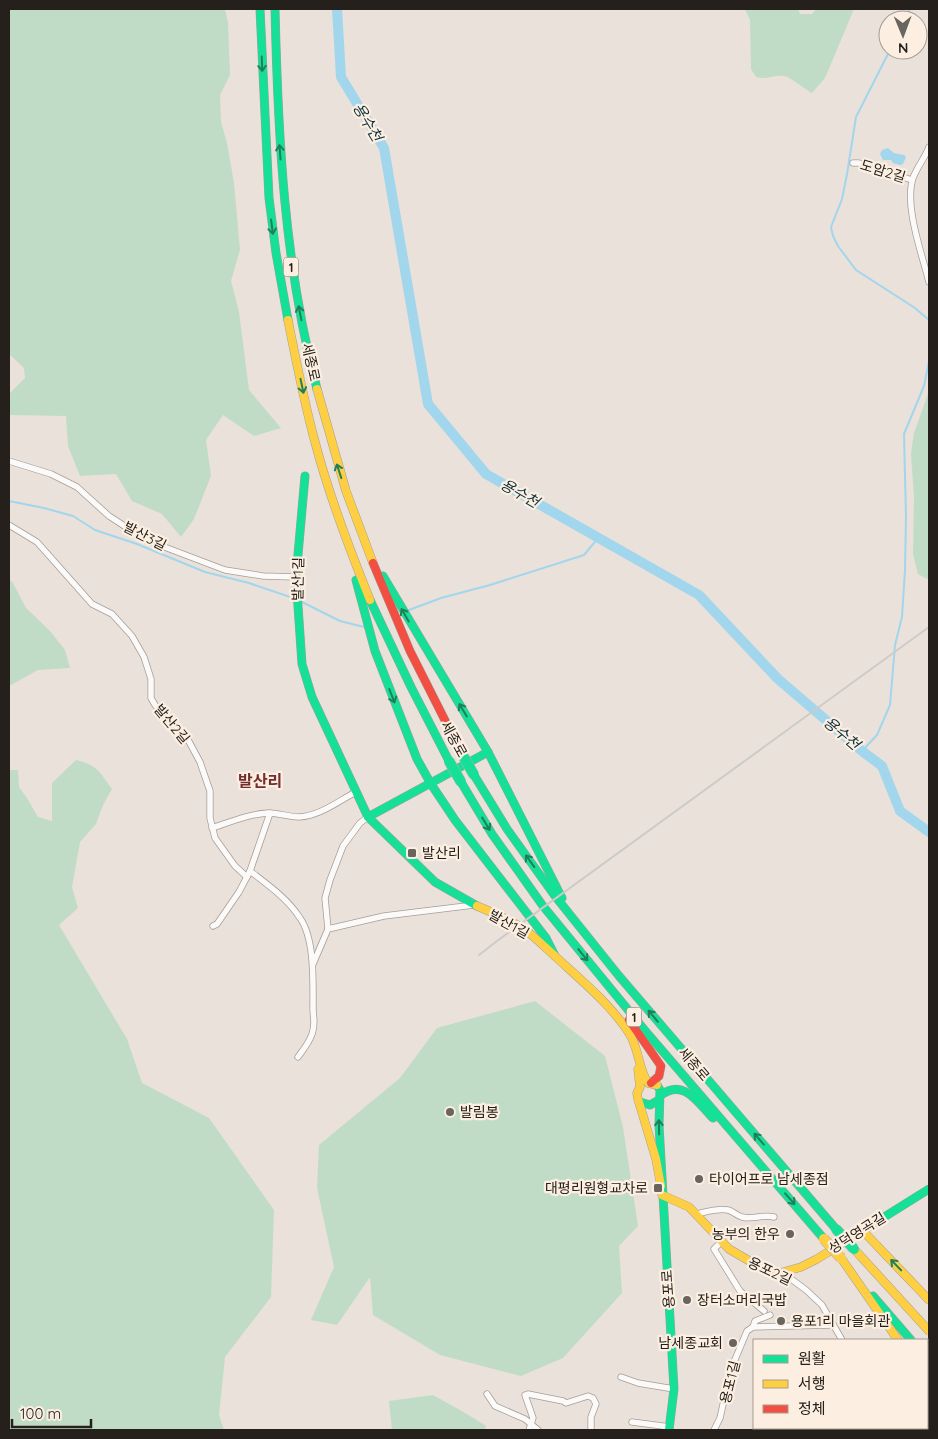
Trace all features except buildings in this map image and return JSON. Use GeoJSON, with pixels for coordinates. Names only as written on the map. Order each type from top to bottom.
{"type":"FeatureCollection","features":[{"type":"Feature","properties":{"kind":"main road","name":"세종로"},"geometry":{"type":"LineString","coordinates":[[275,9],[279,147],[291,264],[320,405],[354,517],[390,596],[405,640],[436,707],[507,829],[619,976],[836,1229],[929,1331]]}},
{"type":"Feature","properties":{"kind":"main road","name":"세종로"},"geometry":{"type":"LineString","coordinates":[[260,11],[266,165],[279,272],[306,405],[319,457],[368,607],[390,646],[423,714],[461,782],[492,834],[543,906],[606,983],[841,1258],[897,1339]]}},
{"type":"Feature","properties":{"kind":"main road","name":"발산1길"},"geometry":{"type":"LineString","coordinates":[[305,476],[296,577],[300,647],[307,682],[368,817],[379,830],[434,882],[474,906],[497,914],[528,932],[578,977],[617,1017],[629,1033],[636,1047],[646,1084]]}},
{"type":"Feature","properties":{"kind":"main road"},"geometry":{"type":"LineString","coordinates":[[390,596],[418,636],[488,752],[574,919]]}},
{"type":"Feature","properties":{"kind":"main road"},"geometry":{"type":"LineString","coordinates":[[368,607],[375,650],[417,759],[455,820],[546,938],[555,956]]}},
{"type":"Feature","properties":{"kind":"main road"},"geometry":{"type":"LineString","coordinates":[[368,817],[488,752]]}},
{"type":"Feature","properties":{"kind":"main road"},"geometry":{"type":"LineString","coordinates":[[606,983],[661,1066],[661,1075],[646,1084],[637,1093],[662,1192]]}},
{"type":"Feature","properties":{"kind":"main road"},"geometry":{"type":"LineString","coordinates":[[646,1084],[656,1086],[660,1090],[659,1133],[663,1175],[662,1192]]}},
{"type":"Feature","properties":{"kind":"main road"},"geometry":{"type":"LineString","coordinates":[[640,1102],[646,1106],[651,1106],[670,1088],[687,1092],[765,1170]]}},
{"type":"Feature","properties":{"kind":"main road","name":"성덕영곡길"},"geometry":{"type":"LineString","coordinates":[[782,1273],[801,1267],[929,1189]]}},
{"type":"Feature","properties":{"kind":"main road","name":"용포2길"},"geometry":{"type":"LineString","coordinates":[[662,1192],[689,1207],[737,1254],[763,1269],[782,1273]]}},
{"type":"Feature","properties":{"kind":"main road","name":"용포로"},"geometry":{"type":"LineString","coordinates":[[662,1192],[674,1389],[669,1429]]}},
{"type":"Feature","properties":{"kind":"main road"},"geometry":{"type":"LineString","coordinates":[[862,1230],[929,1300]]}},
{"type":"Feature","properties":{"kind":"main road"},"geometry":{"type":"LineString","coordinates":[[850,1270],[910,1339]]}},
{"type":"Feature","properties":{"kind":"main road"},"geometry":{"type":"LineString","coordinates":[[880,1277],[929,1337]]}},
{"type":"Feature","properties":{"kind":"street","name":"도암2길"},"geometry":{"type":"LineString","coordinates":[[929,147],[925,158],[917,167],[912,180],[911,192],[912,209],[929,282]]}},
{"type":"Feature","properties":{"kind":"street","name":"도암2길"},"geometry":{"type":"LineString","coordinates":[[853,162],[912,180]]}},
{"type":"Feature","properties":{"kind":"street","name":"발산3길"},"geometry":{"type":"LineString","coordinates":[[9,461],[51,474],[76,487],[109,516],[146,540],[225,570],[263,576],[296,577]]}},
{"type":"Feature","properties":{"kind":"street","name":"발산2길"},"geometry":{"type":"LineString","coordinates":[[9,525],[37,542],[92,604],[112,614],[132,636],[144,657],[151,678],[152,698],[155,705],[186,736],[200,762],[210,791],[210,818],[215,838],[223,852],[235,866],[281,897],[302,920],[307,934],[313,968]]}},
{"type":"Feature","properties":{"kind":"street"},"geometry":{"type":"LineString","coordinates":[[212,828],[242,818],[270,813],[300,817],[335,804],[356,792]]}},
{"type":"Feature","properties":{"kind":"street"},"geometry":{"type":"LineString","coordinates":[[213,926],[217,924],[249,874],[270,813]]}},
{"type":"Feature","properties":{"kind":"street"},"geometry":{"type":"LineString","coordinates":[[368,817],[360,823],[342,846],[325,898],[328,930],[384,916],[474,906]]}},
{"type":"Feature","properties":{"kind":"street","name":"발산2길"},"geometry":{"type":"LineString","coordinates":[[298,1056],[312,1035],[315,1019],[313,1011],[313,961],[328,930]]}},
{"type":"Feature","properties":{"kind":"street"},"geometry":{"type":"LineString","coordinates":[[696,1214],[714,1210],[728,1210],[742,1217],[753,1218],[766,1215],[774,1217]]}},
{"type":"Feature","properties":{"kind":"street"},"geometry":{"type":"LineString","coordinates":[[722,1241],[714,1249],[740,1291],[764,1311]]}},
{"type":"Feature","properties":{"kind":"street","name":"용포2길"},"geometry":{"type":"LineString","coordinates":[[782,1273],[818,1301],[826,1310],[841,1339]]}},
{"type":"Feature","properties":{"kind":"street"},"geometry":{"type":"LineString","coordinates":[[770,1315],[756,1321],[753,1327],[833,1325]]}},
{"type":"Feature","properties":{"kind":"street","name":"용포1길"},"geometry":{"type":"LineString","coordinates":[[714,1430],[720,1418],[731,1369],[747,1331],[753,1327]]}},
{"type":"Feature","properties":{"kind":"street"},"geometry":{"type":"LineString","coordinates":[[621,1377],[674,1389]]}},
{"type":"Feature","properties":{"kind":"street"},"geometry":{"type":"LineString","coordinates":[[487,1394],[495,1406],[525,1419],[530,1427],[538,1430]]}},
{"type":"Feature","properties":{"kind":"street"},"geometry":{"type":"LineString","coordinates":[[530,1427],[533,1418],[525,1395],[528,1394],[566,1403],[588,1396],[593,1398],[596,1404],[591,1417],[591,1430]]}},
{"type":"Feature","properties":{"kind":"street","name":"용포로"},"geometry":{"type":"LineString","coordinates":[[632,1422],[669,1429]]}},
{"type":"Feature","properties":{"kind":"green space"},"geometry":{"type":"Polygon","coordinates":[[[9,9],[225,9],[228,22],[230,75],[220,95],[221,122],[234,183],[240,250],[231,281],[239,312],[249,390],[281,428],[254,436],[223,415],[206,440],[211,476],[194,519],[181,537],[162,514],[132,501],[116,474],[80,476],[68,446],[66,416],[10,415],[9,394],[25,378],[24,368],[9,354],[9,9]]]}},
{"type":"Feature","properties":{"kind":"green space"},"geometry":{"type":"Polygon","coordinates":[[[745,9],[798,9],[800,14],[812,14],[816,9],[854,9],[825,78],[812,93],[784,76],[756,77],[751,69],[750,20],[745,9]]]}},
{"type":"Feature","properties":{"kind":"green space"},"geometry":{"type":"Polygon","coordinates":[[[929,391],[929,580],[918,574],[913,554],[914,497],[911,453],[914,433],[929,391]]]}},
{"type":"Feature","properties":{"kind":"green space"},"geometry":{"type":"Polygon","coordinates":[[[9,579],[26,608],[50,631],[65,650],[70,668],[38,670],[9,686],[9,579]]]}},
{"type":"Feature","properties":{"kind":"green space"},"geometry":{"type":"Polygon","coordinates":[[[76,760],[89,764],[97,770],[112,789],[103,805],[96,824],[80,842],[72,887],[78,908],[59,925],[127,1039],[142,1083],[209,1118],[274,1210],[271,1297],[225,1357],[219,1415],[224,1430],[9,1430],[9,770],[18,770],[19,787],[38,817],[52,821],[52,783],[76,760]]]}},
{"type":"Feature","properties":{"kind":"green space"},"geometry":{"type":"Polygon","coordinates":[[[535,1001],[605,1056],[623,1127],[638,1226],[619,1246],[622,1293],[563,1358],[521,1376],[440,1355],[373,1315],[370,1277],[337,1325],[311,1320],[334,1267],[317,1188],[319,1145],[400,1078],[437,1028],[535,1001]]]}},
{"type":"Feature","properties":{"kind":"green space"},"geometry":{"type":"Polygon","coordinates":[[[433,1395],[486,1426],[485,1430],[392,1430],[389,1401],[433,1395]]]}},
{"type":"Feature","properties":{"kind":"water"},"geometry":{"type":"Polygon","coordinates":[[[888,148],[894,153],[906,157],[903,164],[893,163],[891,160],[883,160],[880,154],[882,150],[888,148]]]}},
{"type":"Feature","properties":{"kind":"waterway","name":"용수천"},"geometry":{"type":"LineString","coordinates":[[337,9],[341,77],[384,148],[428,404],[486,474],[699,595],[778,679],[882,766],[900,811],[929,832]]}},
{"type":"Feature","properties":{"kind":"waterway"},"geometry":{"type":"LineString","coordinates":[[885,60],[856,117],[842,199],[831,227],[838,246],[856,270],[915,308],[929,320]]}},
{"type":"Feature","properties":{"kind":"waterway"},"geometry":{"type":"LineString","coordinates":[[862,751],[877,735],[890,705],[895,645],[902,617],[905,570],[904,434],[924,386],[929,361]]}},
{"type":"Feature","properties":{"kind":"waterway"},"geometry":{"type":"LineString","coordinates":[[9,501],[73,516],[95,530],[137,544],[205,572],[249,583],[296,599]]}},
{"type":"Feature","properties":{"kind":"waterway"},"geometry":{"type":"LineString","coordinates":[[409,610],[441,598],[490,585],[584,555],[599,537]]}},
{"type":"Feature","properties":{"kind":"waterway"},"geometry":{"type":"LineString","coordinates":[[300,601],[340,621],[364,627]]}},
{"type":"Feature","properties":{"kind":"railway"},"geometry":{"type":"LineString","coordinates":[[479,955],[929,627]]}},
{"type":"Feature","properties":{"kind":"traffic: fast"},"geometry":{"type":"LineString","coordinates":[[260,9],[269,198],[276,253],[288,320]]}},
{"type":"Feature","properties":{"kind":"traffic: fast"},"geometry":{"type":"LineString","coordinates":[[275,9],[281,153],[290,248],[297,295],[317,389]]}},
{"type":"Feature","properties":{"kind":"traffic: fast"},"geometry":{"type":"LineString","coordinates":[[305,476],[296,577],[302,664],[312,697],[368,817],[435,882],[477,906]]}},
{"type":"Feature","properties":{"kind":"traffic: fast"},"geometry":{"type":"LineString","coordinates":[[383,576],[488,752],[562,898]]}},
{"type":"Feature","properties":{"kind":"traffic: fast"},"geometry":{"type":"LineString","coordinates":[[356,580],[375,651],[417,759],[455,820],[546,938],[555,956]]}},
{"type":"Feature","properties":{"kind":"traffic: fast"},"geometry":{"type":"LineString","coordinates":[[370,600],[411,687],[449,761]]}},
{"type":"Feature","properties":{"kind":"traffic: fast"},"geometry":{"type":"LineString","coordinates":[[368,817],[488,752]]}},
{"type":"Feature","properties":{"kind":"traffic: fast"},"geometry":{"type":"LineString","coordinates":[[462,754],[474,775]]}},
{"type":"Feature","properties":{"kind":"traffic: fast"},"geometry":{"type":"LineString","coordinates":[[449,761],[461,782]]}},
{"type":"Feature","properties":{"kind":"traffic: fast"},"geometry":{"type":"LineString","coordinates":[[474,775],[507,829],[555,896],[619,976],[836,1229]]}},
{"type":"Feature","properties":{"kind":"traffic: fast"},"geometry":{"type":"LineString","coordinates":[[461,782],[492,834],[543,906],[647,1033],[824,1239]]}},
{"type":"Feature","properties":{"kind":"traffic: fast"},"geometry":{"type":"LineString","coordinates":[[657,1085],[660,1090],[659,1125],[674,1389],[669,1430]]}},
{"type":"Feature","properties":{"kind":"traffic: fast"},"geometry":{"type":"LineString","coordinates":[[661,1095],[669,1090],[677,1089],[684,1091],[690,1094],[713,1118]]}},
{"type":"Feature","properties":{"kind":"traffic: fast"},"geometry":{"type":"LineString","coordinates":[[640,1102],[650,1105],[659,1100]]}},
{"type":"Feature","properties":{"kind":"traffic: fast"},"geometry":{"type":"LineString","coordinates":[[873,1224],[929,1189]]}},
{"type":"Feature","properties":{"kind":"traffic: fast"},"geometry":{"type":"LineString","coordinates":[[836,1229],[854,1249]]}},
{"type":"Feature","properties":{"kind":"traffic: fast"},"geometry":{"type":"LineString","coordinates":[[873,1296],[910,1339]]}},
{"type":"Feature","properties":{"kind":"traffic: slow"},"geometry":{"type":"LineString","coordinates":[[288,320],[304,397],[321,462],[340,522],[370,600]]}},
{"type":"Feature","properties":{"kind":"traffic: slow"},"geometry":{"type":"LineString","coordinates":[[317,389],[346,491],[373,563]]}},
{"type":"Feature","properties":{"kind":"traffic: slow"},"geometry":{"type":"LineString","coordinates":[[477,906],[497,914],[528,932],[595,993],[614,1013],[629,1033],[648,1083],[657,1085]]}},
{"type":"Feature","properties":{"kind":"traffic: slow"},"geometry":{"type":"LineString","coordinates":[[638,1069],[640,1087],[637,1093],[638,1099],[656,1159],[661,1186]]}},
{"type":"Feature","properties":{"kind":"traffic: slow"},"geometry":{"type":"LineString","coordinates":[[662,1195],[689,1207],[729,1249],[763,1269],[780,1273],[801,1267],[817,1259],[873,1224]]}},
{"type":"Feature","properties":{"kind":"traffic: slow"},"geometry":{"type":"LineString","coordinates":[[862,1230],[929,1300]]}},
{"type":"Feature","properties":{"kind":"traffic: slow"},"geometry":{"type":"LineString","coordinates":[[824,1239],[841,1258]]}},
{"type":"Feature","properties":{"kind":"traffic: slow"},"geometry":{"type":"LineString","coordinates":[[854,1249],[929,1331]]}},
{"type":"Feature","properties":{"kind":"traffic: slow"},"geometry":{"type":"LineString","coordinates":[[841,1258],[897,1339]]}},
{"type":"Feature","properties":{"kind":"traffic: jam"},"geometry":{"type":"LineString","coordinates":[[373,563],[410,651],[462,754]]}},
{"type":"Feature","properties":{"kind":"traffic: jam"},"geometry":{"type":"LineString","coordinates":[[629,1020],[661,1066],[659,1076],[651,1083]]}},
{"type":"Feature","properties":{"kind":"place","name":"발산리"},"geometry":{"type":"Point","coordinates":[412,853]}},
{"type":"Feature","properties":{"kind":"place","name":"발림봉"},"geometry":{"type":"Point","coordinates":[450,1112]}},
{"type":"Feature","properties":{"kind":"place","name":"타이어프로 남세종점"},"geometry":{"type":"Point","coordinates":[699,1179]}},
{"type":"Feature","properties":{"kind":"place","name":"대평리원형교차로"},"geometry":{"type":"Point","coordinates":[658,1188]}},
{"type":"Feature","properties":{"kind":"place","name":"농부의 한우"},"geometry":{"type":"Point","coordinates":[790,1234]}},
{"type":"Feature","properties":{"kind":"place","name":"장터소머리국밥"},"geometry":{"type":"Point","coordinates":[687,1300]}},
{"type":"Feature","properties":{"kind":"place","name":"용포1리 마을회관"},"geometry":{"type":"Point","coordinates":[781,1321]}},
{"type":"Feature","properties":{"kind":"place","name":"남세종교회"},"geometry":{"type":"Point","coordinates":[733,1343]}},
{"type":"Feature","properties":{"kind":"district","name":"발산리"},"geometry":{"type":"Point","coordinates":[260,781]}}]}
